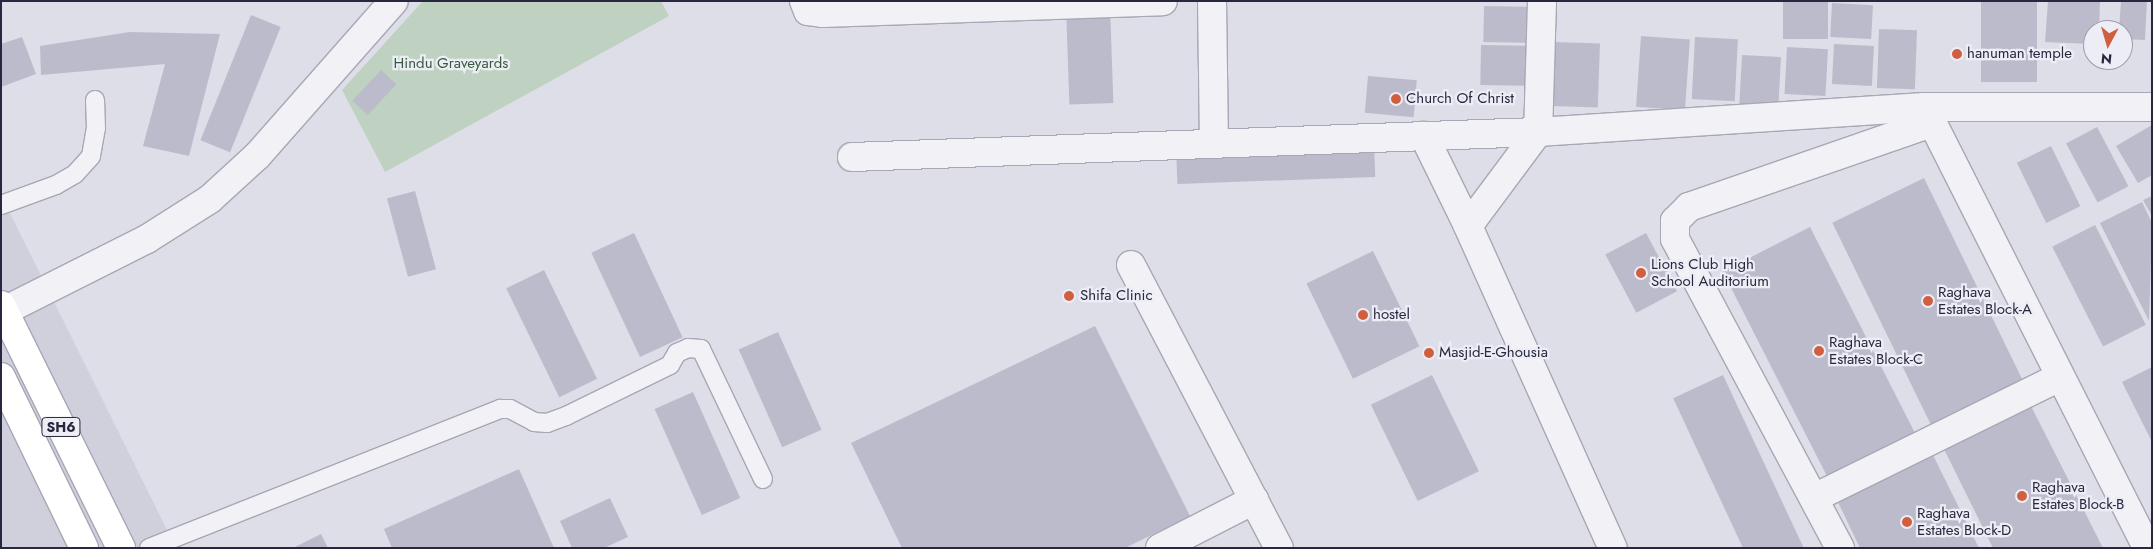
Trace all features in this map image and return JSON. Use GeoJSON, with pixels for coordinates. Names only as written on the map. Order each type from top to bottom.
{"type":"FeatureCollection","features":[{"type":"Feature","properties":{"kind":"main road","name":"SH6"},"geometry":{"type":"LineString","coordinates":[[3,308],[121,548]]}},
{"type":"Feature","properties":{"kind":"main road","name":"SH6"},"geometry":{"type":"LineString","coordinates":[[1,377],[84,548]]}},
{"type":"Feature","properties":{"kind":"street"},"geometry":{"type":"LineString","coordinates":[[3,308],[147,239],[210,199],[258,155],[394,1]]}},
{"type":"Feature","properties":{"kind":"street"},"geometry":{"type":"LineString","coordinates":[[804,1],[808,11],[822,13],[1163,1]]}},
{"type":"Feature","properties":{"kind":"street"},"geometry":{"type":"LineString","coordinates":[[1212,1],[1214,144]]}},
{"type":"Feature","properties":{"kind":"street"},"geometry":{"type":"LineString","coordinates":[[1468,226],[1538,132],[1542,1]]}},
{"type":"Feature","properties":{"kind":"street"},"geometry":{"type":"LineString","coordinates":[[852,157],[2152,107]]}},
{"type":"Feature","properties":{"kind":"street"},"geometry":{"type":"LineString","coordinates":[[1928,115],[2060,377],[2145,534]]}},
{"type":"Feature","properties":{"kind":"street"},"geometry":{"type":"LineString","coordinates":[[1840,548],[1675,239],[1675,221],[1688,207],[1928,115]]}},
{"type":"Feature","properties":{"kind":"street"},"geometry":{"type":"LineString","coordinates":[[1424,136],[1468,226],[1613,548]]}},
{"type":"Feature","properties":{"kind":"street"},"geometry":{"type":"LineString","coordinates":[[1131,265],[1279,548]]}},
{"type":"Feature","properties":{"kind":"street"},"geometry":{"type":"LineString","coordinates":[[1814,498],[2060,377]]}},
{"type":"Feature","properties":{"kind":"street"},"geometry":{"type":"LineString","coordinates":[[1160,548],[1254,500]]}},
{"type":"Feature","properties":{"kind":"lane"},"geometry":{"type":"LineString","coordinates":[[1,205],[56,185],[75,174],[91,156],[96,128],[95,100]]}},
{"type":"Feature","properties":{"kind":"lane"},"geometry":{"type":"LineString","coordinates":[[149,548],[500,409],[510,409],[534,422],[547,422],[566,416],[670,364],[678,353],[688,348],[701,349],[763,479]]}},
{"type":"Feature","properties":{"kind":"shaded area"},"geometry":{"type":"Polygon","coordinates":[[[1,195],[176,548],[1,548],[1,195]]]}},
{"type":"Feature","properties":{"kind":"green space","name":"Hindu Graveyards"},"geometry":{"type":"Polygon","coordinates":[[[423,1],[661,1],[669,16],[385,172],[342,90],[423,1]]]}},
{"type":"Feature","properties":{"kind":"building"},"geometry":{"type":"Polygon","coordinates":[[[1783,1],[1828,1],[1828,39],[1783,39],[1783,1]]]}},
{"type":"Feature","properties":{"kind":"building"},"geometry":{"type":"Polygon","coordinates":[[[1981,1],[2037,1],[2037,82],[1981,82],[1981,1]]]}},
{"type":"Feature","properties":{"kind":"building"},"geometry":{"type":"Polygon","coordinates":[[[2048,1],[2100,1],[2099,20],[2083,20],[2083,44],[2045,42],[2048,1]]]}},
{"type":"Feature","properties":{"kind":"building"},"geometry":{"type":"Polygon","coordinates":[[[2121,1],[2147,1],[2145,40],[2133,39],[2133,20],[2120,20],[2121,1]]]}},
{"type":"Feature","properties":{"kind":"building"},"geometry":{"type":"Polygon","coordinates":[[[1832,3],[1873,5],[1871,39],[1830,37],[1832,3]]]}},
{"type":"Feature","properties":{"kind":"building"},"geometry":{"type":"Polygon","coordinates":[[[1110,6],[1113,103],[1069,104],[1066,8],[1110,6]]]}},
{"type":"Feature","properties":{"kind":"building"},"geometry":{"type":"Polygon","coordinates":[[[1484,6],[1530,7],[1529,43],[1483,42],[1484,6]]]}},
{"type":"Feature","properties":{"kind":"building"},"geometry":{"type":"Polygon","coordinates":[[[251,15],[281,27],[230,152],[200,140],[251,15]]]}},
{"type":"Feature","properties":{"kind":"building"},"geometry":{"type":"Polygon","coordinates":[[[1879,29],[1917,30],[1915,89],[1877,88],[1879,29]]]}},
{"type":"Feature","properties":{"kind":"building"},"geometry":{"type":"Polygon","coordinates":[[[130,32],[220,34],[189,156],[143,146],[165,64],[41,75],[40,46],[130,32]]]}},
{"type":"Feature","properties":{"kind":"building"},"geometry":{"type":"Polygon","coordinates":[[[1641,36],[1690,39],[1685,110],[1636,107],[1641,36]]]}},
{"type":"Feature","properties":{"kind":"building"},"geometry":{"type":"Polygon","coordinates":[[[22,37],[36,74],[1,87],[1,44],[22,37]]]}},
{"type":"Feature","properties":{"kind":"building"},"geometry":{"type":"Polygon","coordinates":[[[1695,37],[1738,39],[1735,101],[1692,99],[1695,37]]]}},
{"type":"Feature","properties":{"kind":"building"},"geometry":{"type":"Polygon","coordinates":[[[1554,42],[1600,44],[1598,108],[1552,106],[1554,42]]]}},
{"type":"Feature","properties":{"kind":"building"},"geometry":{"type":"Polygon","coordinates":[[[1834,44],[1874,46],[1872,86],[1832,84],[1834,44]]]}},
{"type":"Feature","properties":{"kind":"building"},"geometry":{"type":"Polygon","coordinates":[[[1481,45],[1531,46],[1530,86],[1480,85],[1481,45]]]}},
{"type":"Feature","properties":{"kind":"building"},"geometry":{"type":"Polygon","coordinates":[[[1787,47],[1828,49],[1825,96],[1785,94],[1787,47]]]}},
{"type":"Feature","properties":{"kind":"building"},"geometry":{"type":"Polygon","coordinates":[[[1742,55],[1781,57],[1778,106],[1739,104],[1742,55]]]}},
{"type":"Feature","properties":{"kind":"building"},"geometry":{"type":"Polygon","coordinates":[[[381,70],[396,84],[368,115],[352,101],[381,70]]]}},
{"type":"Feature","properties":{"kind":"building"},"geometry":{"type":"Polygon","coordinates":[[[1368,76],[1417,80],[1414,117],[1365,113],[1368,76]]]}},
{"type":"Feature","properties":{"kind":"building"},"geometry":{"type":"Polygon","coordinates":[[[2152,125],[2152,175],[2138,183],[2116,146],[2152,125]]]}},
{"type":"Feature","properties":{"kind":"building"},"geometry":{"type":"Polygon","coordinates":[[[2097,127],[2128,186],[2098,203],[2066,143],[2097,127]]]}},
{"type":"Feature","properties":{"kind":"building"},"geometry":{"type":"Polygon","coordinates":[[[1374,141],[1375,177],[1177,184],[1176,148],[1374,141]]]}},
{"type":"Feature","properties":{"kind":"building"},"geometry":{"type":"Polygon","coordinates":[[[2051,146],[2080,206],[2046,223],[2017,163],[2051,146]]]}},
{"type":"Feature","properties":{"kind":"building","name":"Raghava Estates Block-A"},"geometry":{"type":"Polygon","coordinates":[[[1924,178],[2022,379],[1931,424],[1832,223],[1924,178]]]}},
{"type":"Feature","properties":{"kind":"building"},"geometry":{"type":"Polygon","coordinates":[[[415,191],[436,269],[408,277],[387,199],[415,191]]]}},
{"type":"Feature","properties":{"kind":"building"},"geometry":{"type":"Polygon","coordinates":[[[2152,196],[2152,216],[2143,200],[2152,196]]]}},
{"type":"Feature","properties":{"kind":"building"},"geometry":{"type":"Polygon","coordinates":[[[2142,202],[2152,223],[2149,321],[2100,223],[2142,202]]]}},
{"type":"Feature","properties":{"kind":"building"},"geometry":{"type":"Polygon","coordinates":[[[2095,225],[2146,325],[2103,347],[2052,247],[2095,225]]]}},
{"type":"Feature","properties":{"kind":"building","name":"Raghava Estates Block-C"},"geometry":{"type":"Polygon","coordinates":[[[1810,227],[1915,433],[1828,477],[1723,271],[1810,227]]]}},
{"type":"Feature","properties":{"kind":"building"},"geometry":{"type":"Polygon","coordinates":[[[634,233],[683,337],[640,357],[591,253],[634,233]]]}},
{"type":"Feature","properties":{"kind":"building","name":"Lions Club High School Auditorium"},"geometry":{"type":"Polygon","coordinates":[[[1646,233],[1677,291],[1636,313],[1605,255],[1646,233]]]}},
{"type":"Feature","properties":{"kind":"building","name":"hostel"},"geometry":{"type":"Polygon","coordinates":[[[1373,251],[1419,346],[1353,379],[1306,283],[1373,251]]]}},
{"type":"Feature","properties":{"kind":"building"},"geometry":{"type":"Polygon","coordinates":[[[544,270],[597,379],[559,397],[506,288],[544,270]]]}},
{"type":"Feature","properties":{"kind":"building"},"geometry":{"type":"Polygon","coordinates":[[[1095,326],[1190,516],[1125,548],[902,548],[851,443],[1095,326]]]}},
{"type":"Feature","properties":{"kind":"building"},"geometry":{"type":"Polygon","coordinates":[[[778,332],[822,430],[782,447],[739,349],[778,332]]]}},
{"type":"Feature","properties":{"kind":"building"},"geometry":{"type":"Polygon","coordinates":[[[2152,367],[2152,442],[2122,382],[2152,367]]]}},
{"type":"Feature","properties":{"kind":"building"},"geometry":{"type":"Polygon","coordinates":[[[1432,375],[1479,471],[1418,501],[1371,405],[1432,375]]]}},
{"type":"Feature","properties":{"kind":"building"},"geometry":{"type":"Polygon","coordinates":[[[1723,375],[1804,548],[1743,548],[1673,398],[1723,375]]]}},
{"type":"Feature","properties":{"kind":"building"},"geometry":{"type":"Polygon","coordinates":[[[693,392],[740,498],[702,515],[655,409],[693,392]]]}},
{"type":"Feature","properties":{"kind":"building","name":"Raghava Estates Block-B"},"geometry":{"type":"Polygon","coordinates":[[[2029,402],[2103,548],[1993,548],[1942,445],[2029,402]]]}},
{"type":"Feature","properties":{"kind":"building","name":"Raghava Estates Block-D"},"geometry":{"type":"Polygon","coordinates":[[[1930,449],[1979,548],[1860,548],[1835,496],[1930,449]]]}},
{"type":"Feature","properties":{"kind":"building"},"geometry":{"type":"Polygon","coordinates":[[[519,469],[554,548],[392,548],[384,529],[519,469]]]}},
{"type":"Feature","properties":{"kind":"building"},"geometry":{"type":"Polygon","coordinates":[[[610,498],[628,537],[604,548],[572,548],[560,521],[610,498]]]}},
{"type":"Feature","properties":{"kind":"building"},"geometry":{"type":"Polygon","coordinates":[[[321,534],[328,548],[293,548],[321,534]]]}},
{"type":"Feature","properties":{"kind":"place","name":"hanuman temple"},"geometry":{"type":"Point","coordinates":[1957,54]}},
{"type":"Feature","properties":{"kind":"place","name":"Church Of Christ"},"geometry":{"type":"Point","coordinates":[1396,99]}},
{"type":"Feature","properties":{"kind":"place","name":"Lions Club High School Auditorium"},"geometry":{"type":"Point","coordinates":[1641,273]}},
{"type":"Feature","properties":{"kind":"place","name":"Shifa Clinic"},"geometry":{"type":"Point","coordinates":[1069,296]}},
{"type":"Feature","properties":{"kind":"place","name":"Raghava Estates Block-A"},"geometry":{"type":"Point","coordinates":[1928,301]}},
{"type":"Feature","properties":{"kind":"place","name":"hostel"},"geometry":{"type":"Point","coordinates":[1363,315]}},
{"type":"Feature","properties":{"kind":"place","name":"Raghava Estates Block-C"},"geometry":{"type":"Point","coordinates":[1819,351]}},
{"type":"Feature","properties":{"kind":"place","name":"Masjid-E-Ghousia"},"geometry":{"type":"Point","coordinates":[1429,353]}},
{"type":"Feature","properties":{"kind":"place","name":"Raghava Estates Block-B"},"geometry":{"type":"Point","coordinates":[2022,496]}},
{"type":"Feature","properties":{"kind":"place","name":"Raghava Estates Block-D"},"geometry":{"type":"Point","coordinates":[1907,522]}}]}
